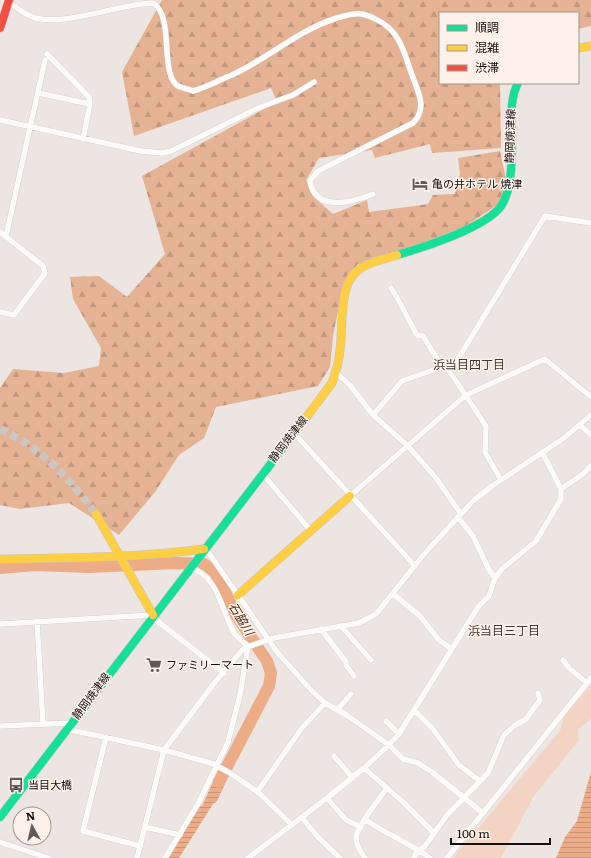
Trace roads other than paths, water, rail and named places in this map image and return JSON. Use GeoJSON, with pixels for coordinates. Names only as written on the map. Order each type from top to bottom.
{"type":"FeatureCollection","features":[{"type":"Feature","properties":{"kind":"main road"},"geometry":{"type":"LineString","coordinates":[[0,28],[9,1]]}},
{"type":"Feature","properties":{"kind":"main road"},"geometry":{"type":"LineString","coordinates":[[579,48],[591,46]]}},
{"type":"Feature","properties":{"kind":"main road","name":"静岡焼津線"},"geometry":{"type":"LineString","coordinates":[[0,817],[152,616],[332,383],[336,374],[345,289],[350,278],[360,268],[370,263],[442,243],[495,214],[504,201],[509,169],[512,104],[514,91],[518,84]]}},
{"type":"Feature","properties":{"kind":"main road"},"geometry":{"type":"LineString","coordinates":[[238,595],[350,496]]}},
{"type":"Feature","properties":{"kind":"main road"},"geometry":{"type":"LineString","coordinates":[[96,514],[152,616]]}},
{"type":"Feature","properties":{"kind":"main road"},"geometry":{"type":"LineString","coordinates":[[0,559],[121,559],[202,552]]}},
{"type":"Feature","properties":{"kind":"street"},"geometry":{"type":"LineString","coordinates":[[9,1],[33,18],[42,19],[77,17],[136,3],[153,3],[161,10],[172,78],[177,86],[193,91],[232,75],[300,33],[325,22],[347,15],[360,14],[370,16],[388,27],[401,44],[420,96],[422,109],[418,118],[413,123],[318,172],[310,181],[315,193],[327,202],[338,203],[358,200],[373,194]]}},
{"type":"Feature","properties":{"kind":"street"},"geometry":{"type":"LineString","coordinates":[[47,54],[89,97],[90,104],[83,138]]}},
{"type":"Feature","properties":{"kind":"street"},"geometry":{"type":"LineString","coordinates":[[6,236],[45,60]]}},
{"type":"Feature","properties":{"kind":"street"},"geometry":{"type":"LineString","coordinates":[[0,120],[141,151],[162,154],[258,108],[293,95],[314,82]]}},
{"type":"Feature","properties":{"kind":"street"},"geometry":{"type":"LineString","coordinates":[[38,93],[90,104]]}},
{"type":"Feature","properties":{"kind":"street"},"geometry":{"type":"LineString","coordinates":[[450,372],[545,216],[591,223]]}},
{"type":"Feature","properties":{"kind":"street"},"geometry":{"type":"LineString","coordinates":[[0,232],[43,266],[45,273],[14,315],[0,312]]}},
{"type":"Feature","properties":{"kind":"street"},"geometry":{"type":"LineString","coordinates":[[391,288],[417,335],[424,336],[442,368]]}},
{"type":"Feature","properties":{"kind":"street"},"geometry":{"type":"LineString","coordinates":[[350,496],[466,395],[544,359],[591,397]]}},
{"type":"Feature","properties":{"kind":"street"},"geometry":{"type":"LineString","coordinates":[[373,415],[402,381],[442,368],[448,369],[486,426],[485,452],[501,480]]}},
{"type":"Feature","properties":{"kind":"street"},"geometry":{"type":"LineString","coordinates":[[336,374],[350,385],[373,415],[408,446],[436,478],[473,536],[489,570],[495,578]]}},
{"type":"Feature","properties":{"kind":"street"},"geometry":{"type":"LineString","coordinates":[[137,858],[164,750],[244,648],[269,639],[366,620],[382,609],[414,566],[474,500],[580,425],[591,415]]}},
{"type":"Feature","properties":{"kind":"street"},"geometry":{"type":"LineString","coordinates":[[580,425],[591,435]]}},
{"type":"Feature","properties":{"kind":"street"},"geometry":{"type":"LineString","coordinates":[[294,432],[414,566]]}},
{"type":"Feature","properties":{"kind":"street"},"geometry":{"type":"LineString","coordinates":[[248,858],[353,778],[399,734],[478,607],[489,596],[495,578],[506,566],[536,541],[558,508],[561,499],[561,489],[542,452]]}},
{"type":"Feature","properties":{"kind":"street"},"geometry":{"type":"LineString","coordinates":[[561,489],[583,474],[591,466]]}},
{"type":"Feature","properties":{"kind":"street"},"geometry":{"type":"LineString","coordinates":[[262,473],[311,531]]}},
{"type":"Feature","properties":{"kind":"street"},"geometry":{"type":"LineString","coordinates":[[202,552],[211,556],[288,665],[325,703],[348,716],[389,745],[403,759],[418,763],[425,767],[483,813]]}},
{"type":"Feature","properties":{"kind":"street"},"geometry":{"type":"LineString","coordinates":[[190,567],[204,574],[223,605],[234,632],[248,646]]}},
{"type":"Feature","properties":{"kind":"street"},"geometry":{"type":"LineString","coordinates":[[393,594],[418,615],[439,640],[452,649]]}},
{"type":"Feature","properties":{"kind":"street"},"geometry":{"type":"LineString","coordinates":[[0,624],[152,616],[224,673]]}},
{"type":"Feature","properties":{"kind":"street"},"geometry":{"type":"LineString","coordinates":[[37,621],[43,724]]}},
{"type":"Feature","properties":{"kind":"street"},"geometry":{"type":"LineString","coordinates":[[341,626],[371,660]]}},
{"type":"Feature","properties":{"kind":"street"},"geometry":{"type":"LineString","coordinates":[[321,629],[346,662],[346,665],[354,676]]}},
{"type":"Feature","properties":{"kind":"street"},"geometry":{"type":"LineString","coordinates":[[166,858],[198,804],[228,742],[240,695],[248,646]]}},
{"type":"Feature","properties":{"kind":"street"},"geometry":{"type":"LineString","coordinates":[[448,858],[589,680],[569,668],[562,660]]}},
{"type":"Feature","properties":{"kind":"street"},"geometry":{"type":"LineString","coordinates":[[414,858],[434,834],[447,815],[480,781],[496,758],[499,743],[504,735],[514,726],[526,719],[540,700],[538,693]]}},
{"type":"Feature","properties":{"kind":"street"},"geometry":{"type":"LineString","coordinates":[[337,710],[351,694]]}},
{"type":"Feature","properties":{"kind":"street"},"geometry":{"type":"LineString","coordinates":[[258,792],[302,728],[325,703]]}},
{"type":"Feature","properties":{"kind":"street"},"geometry":{"type":"LineString","coordinates":[[414,710],[433,729],[459,765],[480,781]]}},
{"type":"Feature","properties":{"kind":"street"},"geometry":{"type":"LineString","coordinates":[[386,721],[399,734]]}},
{"type":"Feature","properties":{"kind":"street"},"geometry":{"type":"LineString","coordinates":[[0,726],[43,724],[68,726],[218,765],[258,792],[292,825]]}},
{"type":"Feature","properties":{"kind":"street"},"geometry":{"type":"LineString","coordinates":[[106,737],[83,831],[140,846]]}},
{"type":"Feature","properties":{"kind":"street"},"geometry":{"type":"LineString","coordinates":[[334,756],[353,778]]}},
{"type":"Feature","properties":{"kind":"street"},"geometry":{"type":"LineString","coordinates":[[364,768],[409,807],[434,834]]}},
{"type":"Feature","properties":{"kind":"street"},"geometry":{"type":"LineString","coordinates":[[365,858],[356,838],[361,827],[387,788]]}},
{"type":"Feature","properties":{"kind":"street"},"geometry":{"type":"LineString","coordinates":[[327,798],[346,820],[361,827]]}},
{"type":"Feature","properties":{"kind":"street"},"geometry":{"type":"LineString","coordinates":[[302,818],[318,837],[340,858]]}},
{"type":"Feature","properties":{"kind":"street"},"geometry":{"type":"LineString","coordinates":[[366,820],[382,831],[397,837],[420,850],[430,858]]}},
{"type":"Feature","properties":{"kind":"street"},"geometry":{"type":"LineString","coordinates":[[145,827],[180,835]]}},
{"type":"Feature","properties":{"kind":"street"},"geometry":{"type":"LineString","coordinates":[[0,842],[48,858]]}},
{"type":"Feature","properties":{"kind":"waterway","name":"石脇川"},"geometry":{"type":"LineString","coordinates":[[0,568],[36,565],[89,567],[177,563],[204,564],[215,572],[236,615],[267,661],[271,673],[269,686],[219,782]]}},
{"type":"Feature","properties":{"kind":"tunnel"},"geometry":{"type":"LineString","coordinates":[[0,429],[29,445],[54,465],[76,488],[96,514]]}},
{"type":"Feature","properties":{"kind":"place","name":"亀の井ホテル 焼津"},"geometry":{"type":"Point","coordinates":[420,184]}},
{"type":"Feature","properties":{"kind":"place","name":"ファミリーマート"},"geometry":{"type":"Point","coordinates":[154,665]}},
{"type":"Feature","properties":{"kind":"place","name":"当目大橋"},"geometry":{"type":"Point","coordinates":[16,785]}},
{"type":"Feature","properties":{"kind":"district","name":"浜当目四丁目"},"geometry":{"type":"Point","coordinates":[469,365]}},
{"type":"Feature","properties":{"kind":"district","name":"浜当目三丁目"},"geometry":{"type":"Point","coordinates":[504,631]}}]}
